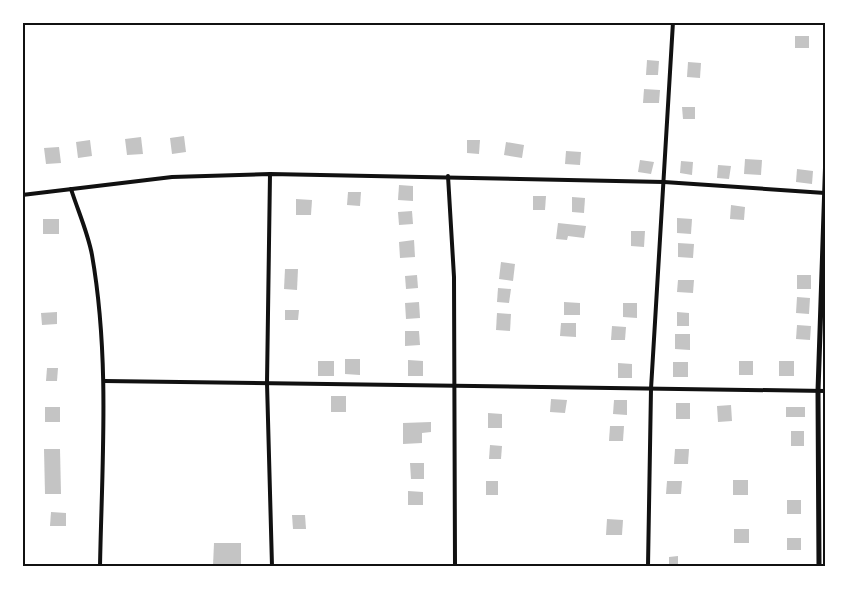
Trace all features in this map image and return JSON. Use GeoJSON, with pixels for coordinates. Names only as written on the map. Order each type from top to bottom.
{"type":"FeatureCollection","features":[{"type":"Feature","properties":{"kind":"street"},"geometry":{"type":"LineString","coordinates":[[648,567],[651,389],[673,22]]}},
{"type":"Feature","properties":{"kind":"street"},"geometry":{"type":"LineString","coordinates":[[819,567],[818,391],[825,153]]}},
{"type":"Feature","properties":{"kind":"street"},"geometry":{"type":"LineString","coordinates":[[22,195],[172,177],[270,174],[664,182],[825,193]]}},
{"type":"Feature","properties":{"kind":"street"},"geometry":{"type":"LineString","coordinates":[[270,174],[267,383],[272,567]]}},
{"type":"Feature","properties":{"kind":"street"},"geometry":{"type":"LineString","coordinates":[[448,176],[454,278],[455,567]]}},
{"type":"Feature","properties":{"kind":"street"},"geometry":{"type":"LineString","coordinates":[[71,189],[91,254],[104,381],[100,567]]}},
{"type":"Feature","properties":{"kind":"street"},"geometry":{"type":"LineString","coordinates":[[104,381],[825,391]]}},
{"type":"Feature","properties":{"kind":"building"},"geometry":{"type":"Polygon","coordinates":[[[795,36],[809,36],[809,48],[795,48],[795,36]]]}},
{"type":"Feature","properties":{"kind":"building"},"geometry":{"type":"Polygon","coordinates":[[[647,60],[659,61],[658,75],[646,75],[647,60]]]}},
{"type":"Feature","properties":{"kind":"building"},"geometry":{"type":"Polygon","coordinates":[[[688,62],[701,63],[700,78],[687,77],[688,62]]]}},
{"type":"Feature","properties":{"kind":"building"},"geometry":{"type":"Polygon","coordinates":[[[644,89],[660,90],[659,103],[643,103],[644,89]]]}},
{"type":"Feature","properties":{"kind":"building"},"geometry":{"type":"Polygon","coordinates":[[[682,107],[695,107],[695,119],[683,119],[682,107]]]}},
{"type":"Feature","properties":{"kind":"building"},"geometry":{"type":"Polygon","coordinates":[[[184,136],[186,152],[172,154],[170,138],[184,136]]]}},
{"type":"Feature","properties":{"kind":"building"},"geometry":{"type":"Polygon","coordinates":[[[141,137],[143,154],[127,155],[125,139],[141,137]]]}},
{"type":"Feature","properties":{"kind":"building"},"geometry":{"type":"Polygon","coordinates":[[[90,140],[92,156],[78,158],[76,142],[90,140]]]}},
{"type":"Feature","properties":{"kind":"building"},"geometry":{"type":"Polygon","coordinates":[[[467,140],[480,140],[479,154],[467,153],[467,140]]]}},
{"type":"Feature","properties":{"kind":"building"},"geometry":{"type":"Polygon","coordinates":[[[506,142],[524,145],[522,158],[504,155],[506,142]]]}},
{"type":"Feature","properties":{"kind":"building"},"geometry":{"type":"Polygon","coordinates":[[[59,147],[61,163],[46,164],[44,148],[59,147]]]}},
{"type":"Feature","properties":{"kind":"building"},"geometry":{"type":"Polygon","coordinates":[[[566,151],[581,152],[580,165],[565,164],[566,151]]]}},
{"type":"Feature","properties":{"kind":"building"},"geometry":{"type":"Polygon","coordinates":[[[745,159],[762,160],[761,175],[744,174],[745,159]]]}},
{"type":"Feature","properties":{"kind":"building"},"geometry":{"type":"Polygon","coordinates":[[[640,160],[654,162],[651,174],[638,172],[640,160]]]}},
{"type":"Feature","properties":{"kind":"building"},"geometry":{"type":"Polygon","coordinates":[[[681,161],[693,162],[692,175],[680,173],[681,161]]]}},
{"type":"Feature","properties":{"kind":"building"},"geometry":{"type":"Polygon","coordinates":[[[718,165],[731,166],[729,179],[717,178],[718,165]]]}},
{"type":"Feature","properties":{"kind":"building"},"geometry":{"type":"Polygon","coordinates":[[[797,169],[813,171],[812,184],[796,182],[797,169]]]}},
{"type":"Feature","properties":{"kind":"building"},"geometry":{"type":"Polygon","coordinates":[[[399,185],[413,186],[413,201],[398,200],[399,185]]]}},
{"type":"Feature","properties":{"kind":"building"},"geometry":{"type":"Polygon","coordinates":[[[348,192],[361,192],[360,206],[347,205],[348,192]]]}},
{"type":"Feature","properties":{"kind":"building"},"geometry":{"type":"Polygon","coordinates":[[[533,196],[546,196],[545,210],[533,210],[533,196]]]}},
{"type":"Feature","properties":{"kind":"building"},"geometry":{"type":"Polygon","coordinates":[[[572,197],[585,198],[584,213],[572,212],[572,197]]]}},
{"type":"Feature","properties":{"kind":"building"},"geometry":{"type":"Polygon","coordinates":[[[296,199],[312,200],[311,215],[296,215],[296,199]]]}},
{"type":"Feature","properties":{"kind":"building"},"geometry":{"type":"Polygon","coordinates":[[[731,205],[745,207],[744,220],[730,219],[731,205]]]}},
{"type":"Feature","properties":{"kind":"building"},"geometry":{"type":"Polygon","coordinates":[[[412,211],[413,224],[399,225],[398,212],[412,211]]]}},
{"type":"Feature","properties":{"kind":"building"},"geometry":{"type":"Polygon","coordinates":[[[677,218],[692,219],[691,234],[677,233],[677,218]]]}},
{"type":"Feature","properties":{"kind":"building"},"geometry":{"type":"Polygon","coordinates":[[[43,219],[59,219],[59,234],[43,234],[43,219]]]}},
{"type":"Feature","properties":{"kind":"building"},"geometry":{"type":"Polygon","coordinates":[[[558,223],[586,226],[584,238],[568,236],[567,240],[556,239],[558,223]]]}},
{"type":"Feature","properties":{"kind":"building"},"geometry":{"type":"Polygon","coordinates":[[[631,231],[645,231],[644,247],[631,246],[631,231]]]}},
{"type":"Feature","properties":{"kind":"building"},"geometry":{"type":"Polygon","coordinates":[[[414,240],[415,257],[400,258],[399,242],[414,240]]]}},
{"type":"Feature","properties":{"kind":"building"},"geometry":{"type":"Polygon","coordinates":[[[678,243],[694,244],[693,258],[678,257],[678,243]]]}},
{"type":"Feature","properties":{"kind":"building"},"geometry":{"type":"Polygon","coordinates":[[[501,262],[515,264],[513,281],[499,279],[501,262]]]}},
{"type":"Feature","properties":{"kind":"building"},"geometry":{"type":"Polygon","coordinates":[[[285,269],[298,269],[297,290],[284,289],[285,269]]]}},
{"type":"Feature","properties":{"kind":"building"},"geometry":{"type":"Polygon","coordinates":[[[417,275],[418,288],[406,289],[405,276],[417,275]]]}},
{"type":"Feature","properties":{"kind":"building"},"geometry":{"type":"Polygon","coordinates":[[[797,275],[811,275],[811,289],[797,289],[797,275]]]}},
{"type":"Feature","properties":{"kind":"building"},"geometry":{"type":"Polygon","coordinates":[[[678,280],[694,280],[693,293],[677,292],[678,280]]]}},
{"type":"Feature","properties":{"kind":"building"},"geometry":{"type":"Polygon","coordinates":[[[498,288],[511,289],[509,303],[497,302],[498,288]]]}},
{"type":"Feature","properties":{"kind":"building"},"geometry":{"type":"Polygon","coordinates":[[[797,297],[810,298],[809,314],[796,313],[797,297]]]}},
{"type":"Feature","properties":{"kind":"building"},"geometry":{"type":"Polygon","coordinates":[[[419,302],[420,318],[406,319],[405,303],[419,302]]]}},
{"type":"Feature","properties":{"kind":"building"},"geometry":{"type":"Polygon","coordinates":[[[564,302],[580,303],[580,315],[564,315],[564,302]]]}},
{"type":"Feature","properties":{"kind":"building"},"geometry":{"type":"Polygon","coordinates":[[[623,303],[637,303],[637,318],[623,317],[623,303]]]}},
{"type":"Feature","properties":{"kind":"building"},"geometry":{"type":"Polygon","coordinates":[[[285,310],[299,310],[298,320],[285,320],[285,310]]]}},
{"type":"Feature","properties":{"kind":"building"},"geometry":{"type":"Polygon","coordinates":[[[57,312],[57,324],[42,325],[41,313],[57,312]]]}},
{"type":"Feature","properties":{"kind":"building"},"geometry":{"type":"Polygon","coordinates":[[[677,312],[689,313],[689,326],[677,326],[677,312]]]}},
{"type":"Feature","properties":{"kind":"building"},"geometry":{"type":"Polygon","coordinates":[[[497,313],[511,314],[510,331],[496,330],[497,313]]]}},
{"type":"Feature","properties":{"kind":"building"},"geometry":{"type":"Polygon","coordinates":[[[561,323],[576,323],[576,337],[560,336],[561,323]]]}},
{"type":"Feature","properties":{"kind":"building"},"geometry":{"type":"Polygon","coordinates":[[[797,325],[811,326],[810,340],[796,339],[797,325]]]}},
{"type":"Feature","properties":{"kind":"building"},"geometry":{"type":"Polygon","coordinates":[[[612,326],[626,327],[625,340],[611,340],[612,326]]]}},
{"type":"Feature","properties":{"kind":"building"},"geometry":{"type":"Polygon","coordinates":[[[405,331],[419,331],[420,345],[405,346],[405,331]]]}},
{"type":"Feature","properties":{"kind":"building"},"geometry":{"type":"Polygon","coordinates":[[[675,334],[690,334],[690,350],[675,349],[675,334]]]}},
{"type":"Feature","properties":{"kind":"building"},"geometry":{"type":"Polygon","coordinates":[[[345,359],[360,359],[360,375],[345,374],[345,359]]]}},
{"type":"Feature","properties":{"kind":"building"},"geometry":{"type":"Polygon","coordinates":[[[408,360],[423,361],[423,376],[408,376],[408,360]]]}},
{"type":"Feature","properties":{"kind":"building"},"geometry":{"type":"Polygon","coordinates":[[[318,361],[334,361],[334,376],[318,376],[318,361]]]}},
{"type":"Feature","properties":{"kind":"building"},"geometry":{"type":"Polygon","coordinates":[[[739,361],[753,361],[753,375],[739,375],[739,361]]]}},
{"type":"Feature","properties":{"kind":"building"},"geometry":{"type":"Polygon","coordinates":[[[779,361],[794,361],[794,376],[779,376],[779,361]]]}},
{"type":"Feature","properties":{"kind":"building"},"geometry":{"type":"Polygon","coordinates":[[[673,362],[688,362],[688,377],[673,377],[673,362]]]}},
{"type":"Feature","properties":{"kind":"building"},"geometry":{"type":"Polygon","coordinates":[[[618,363],[632,364],[632,378],[618,378],[618,363]]]}},
{"type":"Feature","properties":{"kind":"building"},"geometry":{"type":"Polygon","coordinates":[[[47,368],[58,368],[57,381],[46,381],[47,368]]]}},
{"type":"Feature","properties":{"kind":"building"},"geometry":{"type":"Polygon","coordinates":[[[331,396],[346,396],[346,412],[331,412],[331,396]]]}},
{"type":"Feature","properties":{"kind":"building"},"geometry":{"type":"Polygon","coordinates":[[[551,399],[567,400],[565,413],[550,412],[551,399]]]}},
{"type":"Feature","properties":{"kind":"building"},"geometry":{"type":"Polygon","coordinates":[[[614,400],[627,400],[627,415],[613,414],[614,400]]]}},
{"type":"Feature","properties":{"kind":"building"},"geometry":{"type":"Polygon","coordinates":[[[676,403],[690,403],[690,419],[676,419],[676,403]]]}},
{"type":"Feature","properties":{"kind":"building"},"geometry":{"type":"Polygon","coordinates":[[[731,405],[732,421],[718,422],[717,406],[731,405]]]}},
{"type":"Feature","properties":{"kind":"building"},"geometry":{"type":"Polygon","coordinates":[[[45,407],[60,407],[60,422],[45,422],[45,407]]]}},
{"type":"Feature","properties":{"kind":"building"},"geometry":{"type":"Polygon","coordinates":[[[786,407],[805,407],[805,417],[786,417],[786,407]]]}},
{"type":"Feature","properties":{"kind":"building"},"geometry":{"type":"Polygon","coordinates":[[[488,413],[502,414],[502,428],[488,428],[488,413]]]}},
{"type":"Feature","properties":{"kind":"building"},"geometry":{"type":"Polygon","coordinates":[[[431,422],[431,432],[422,433],[422,443],[403,444],[403,423],[431,422]]]}},
{"type":"Feature","properties":{"kind":"building"},"geometry":{"type":"Polygon","coordinates":[[[610,426],[624,426],[623,441],[609,441],[610,426]]]}},
{"type":"Feature","properties":{"kind":"building"},"geometry":{"type":"Polygon","coordinates":[[[791,431],[804,431],[804,446],[791,446],[791,431]]]}},
{"type":"Feature","properties":{"kind":"building"},"geometry":{"type":"Polygon","coordinates":[[[490,445],[502,446],[501,459],[489,459],[490,445]]]}},
{"type":"Feature","properties":{"kind":"building"},"geometry":{"type":"Polygon","coordinates":[[[44,449],[60,449],[61,494],[45,494],[44,449]]]}},
{"type":"Feature","properties":{"kind":"building"},"geometry":{"type":"Polygon","coordinates":[[[675,449],[689,449],[688,464],[674,464],[675,449]]]}},
{"type":"Feature","properties":{"kind":"building"},"geometry":{"type":"Polygon","coordinates":[[[410,463],[424,463],[424,479],[411,479],[410,463]]]}},
{"type":"Feature","properties":{"kind":"building"},"geometry":{"type":"Polygon","coordinates":[[[733,480],[748,480],[748,495],[733,495],[733,480]]]}},
{"type":"Feature","properties":{"kind":"building"},"geometry":{"type":"Polygon","coordinates":[[[486,481],[498,481],[498,495],[486,495],[486,481]]]}},
{"type":"Feature","properties":{"kind":"building"},"geometry":{"type":"Polygon","coordinates":[[[667,481],[682,481],[681,494],[666,494],[667,481]]]}},
{"type":"Feature","properties":{"kind":"building"},"geometry":{"type":"Polygon","coordinates":[[[408,491],[423,492],[423,505],[408,505],[408,491]]]}},
{"type":"Feature","properties":{"kind":"building"},"geometry":{"type":"Polygon","coordinates":[[[787,500],[801,500],[801,514],[787,514],[787,500]]]}},
{"type":"Feature","properties":{"kind":"building"},"geometry":{"type":"Polygon","coordinates":[[[51,512],[66,513],[66,526],[50,526],[51,512]]]}},
{"type":"Feature","properties":{"kind":"building"},"geometry":{"type":"Polygon","coordinates":[[[292,515],[305,515],[306,529],[293,529],[292,515]]]}},
{"type":"Feature","properties":{"kind":"building"},"geometry":{"type":"Polygon","coordinates":[[[607,519],[623,520],[622,535],[606,535],[607,519]]]}},
{"type":"Feature","properties":{"kind":"building"},"geometry":{"type":"Polygon","coordinates":[[[734,529],[749,529],[749,543],[734,543],[734,529]]]}},
{"type":"Feature","properties":{"kind":"building"},"geometry":{"type":"Polygon","coordinates":[[[787,538],[801,538],[801,550],[787,550],[787,538]]]}},
{"type":"Feature","properties":{"kind":"building"},"geometry":{"type":"Polygon","coordinates":[[[214,543],[241,543],[241,566],[213,566],[214,543]]]}},
{"type":"Feature","properties":{"kind":"building"},"geometry":{"type":"Polygon","coordinates":[[[678,556],[678,566],[669,566],[669,557],[678,556]]]}}]}
